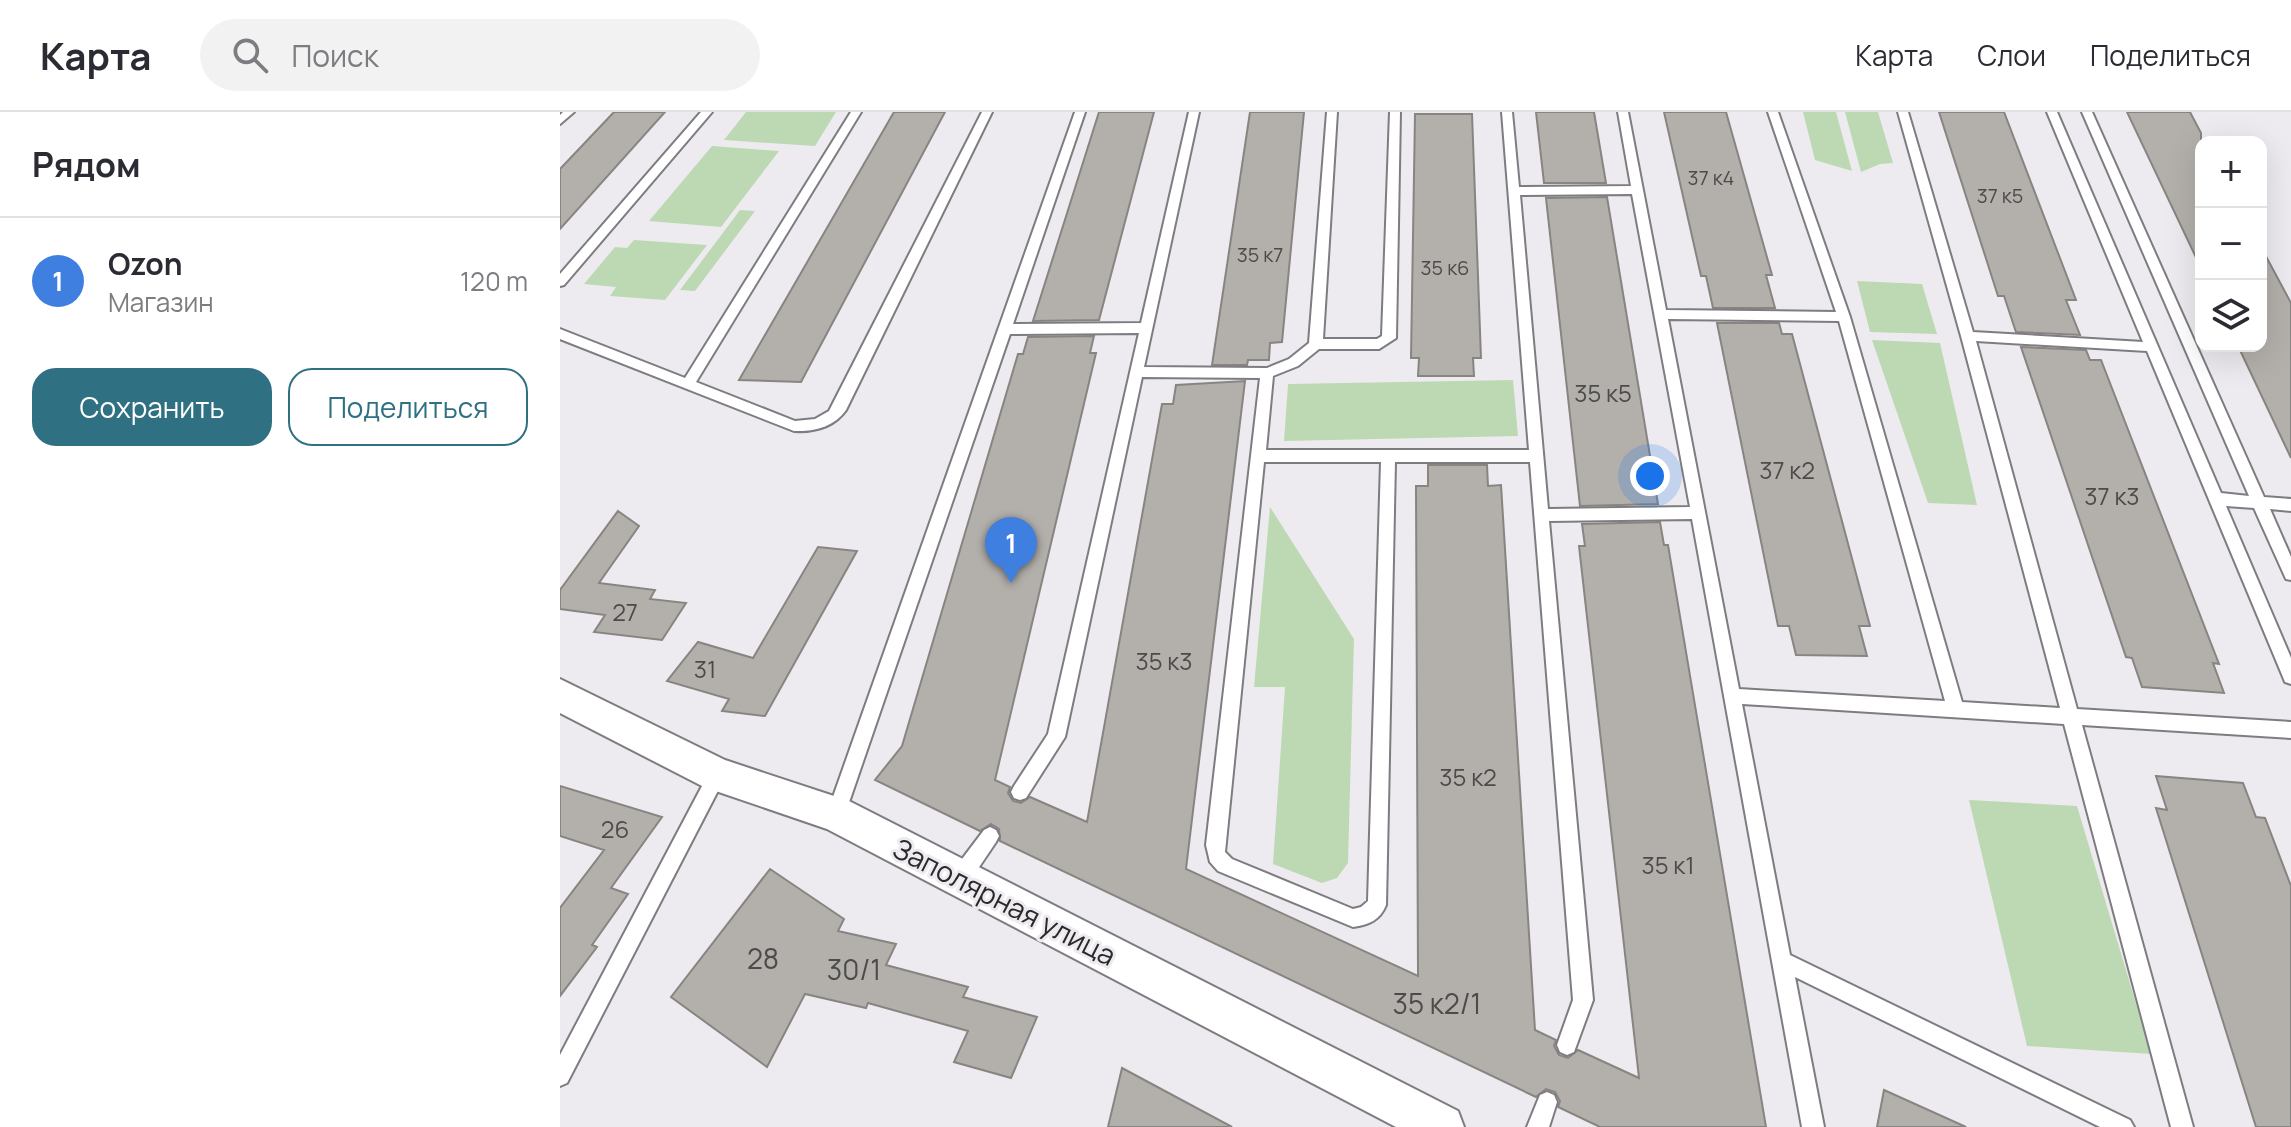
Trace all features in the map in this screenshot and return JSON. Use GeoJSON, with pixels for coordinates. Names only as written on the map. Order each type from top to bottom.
{"type":"FeatureCollection","features":[{"type":"Feature","properties":{"kind":"street","name":"Заполярная улица"},"geometry":{"type":"LineString","coordinates":[[560,695],[717,775],[836,814],[1442,1127]]}},
{"type":"Feature","properties":{"kind":"lane"},"geometry":{"type":"LineString","coordinates":[[560,121],[569,112]]}},
{"type":"Feature","properties":{"kind":"lane"},"geometry":{"type":"LineString","coordinates":[[560,282],[707,112]]}},
{"type":"Feature","properties":{"kind":"lane"},"geometry":{"type":"LineString","coordinates":[[688,384],[856,112]]}},
{"type":"Feature","properties":{"kind":"lane"},"geometry":{"type":"LineString","coordinates":[[560,334],[794,426],[819,424],[832,418],[839,410],[987,112]]}},
{"type":"Feature","properties":{"kind":"lane"},"geometry":{"type":"LineString","coordinates":[[836,814],[1080,112]]}},
{"type":"Feature","properties":{"kind":"lane"},"geometry":{"type":"LineString","coordinates":[[1020,792],[1055,742],[1194,112]]}},
{"type":"Feature","properties":{"kind":"lane"},"geometry":{"type":"LineString","coordinates":[[1136,372],[1267,373],[1304,358],[1316,344],[1332,112]]}},
{"type":"Feature","properties":{"kind":"lane"},"geometry":{"type":"LineString","coordinates":[[1316,344],[1379,344],[1389,338],[1395,112]]}},
{"type":"Feature","properties":{"kind":"lane"},"geometry":{"type":"LineString","coordinates":[[1507,112],[1583,1000],[1567,1045]]}},
{"type":"Feature","properties":{"kind":"lane"},"geometry":{"type":"LineString","coordinates":[[1623,112],[1813,1127]]}},
{"type":"Feature","properties":{"kind":"lane"},"geometry":{"type":"LineString","coordinates":[[1773,112],[1844,317],[1956,710]]}},
{"type":"Feature","properties":{"kind":"lane"},"geometry":{"type":"LineString","coordinates":[[1903,112],[1968,336],[2182,1127]]}},
{"type":"Feature","properties":{"kind":"lane"},"geometry":{"type":"LineString","coordinates":[[2052,112],[2291,677]]}},
{"type":"Feature","properties":{"kind":"lane"},"geometry":{"type":"LineString","coordinates":[[2087,112],[2291,574]]}},
{"type":"Feature","properties":{"kind":"lane"},"geometry":{"type":"LineString","coordinates":[[1513,191],[1638,190]]}},
{"type":"Feature","properties":{"kind":"lane"},"geometry":{"type":"LineString","coordinates":[[1661,314],[1844,317]]}},
{"type":"Feature","properties":{"kind":"lane"},"geometry":{"type":"LineString","coordinates":[[1004,329],[1146,328]]}},
{"type":"Feature","properties":{"kind":"lane"},"geometry":{"type":"LineString","coordinates":[[1968,336],[2153,347]]}},
{"type":"Feature","properties":{"kind":"lane"},"geometry":{"type":"LineString","coordinates":[[1267,373],[1216,856],[1225,865],[1353,918],[1366,916],[1377,905],[1388,456]]}},
{"type":"Feature","properties":{"kind":"lane"},"geometry":{"type":"LineString","coordinates":[[1258,456],[1536,456]]}},
{"type":"Feature","properties":{"kind":"lane"},"geometry":{"type":"LineString","coordinates":[[2217,499],[2291,505]]}},
{"type":"Feature","properties":{"kind":"lane"},"geometry":{"type":"LineString","coordinates":[[1541,515],[1697,513]]}},
{"type":"Feature","properties":{"kind":"lane"},"geometry":{"type":"LineString","coordinates":[[1732,696],[2291,730]]}},
{"type":"Feature","properties":{"kind":"lane"},"geometry":{"type":"LineString","coordinates":[[560,1076],[717,775]]}},
{"type":"Feature","properties":{"kind":"lane"},"geometry":{"type":"LineString","coordinates":[[960,878],[990,836]]}},
{"type":"Feature","properties":{"kind":"lane"},"geometry":{"type":"LineString","coordinates":[[1782,961],[2123,1127]]}},
{"type":"Feature","properties":{"kind":"lane"},"geometry":{"type":"LineString","coordinates":[[1538,1127],[1547,1102]]}},
{"type":"Feature","properties":{"kind":"green space"},"geometry":{"type":"Polygon","coordinates":[[[746,112],[836,112],[815,146],[724,140],[746,112]]]}},
{"type":"Feature","properties":{"kind":"green space"},"geometry":{"type":"Polygon","coordinates":[[[1803,112],[1836,112],[1852,171],[1815,160],[1803,112]]]}},
{"type":"Feature","properties":{"kind":"green space"},"geometry":{"type":"Polygon","coordinates":[[[1845,112],[1878,112],[1893,163],[1880,164],[1861,172],[1845,112]]]}},
{"type":"Feature","properties":{"kind":"green space"},"geometry":{"type":"Polygon","coordinates":[[[712,146],[779,151],[721,227],[649,221],[712,146]]]}},
{"type":"Feature","properties":{"kind":"green space"},"geometry":{"type":"Polygon","coordinates":[[[740,210],[755,211],[695,291],[680,290],[740,210]]]}},
{"type":"Feature","properties":{"kind":"green space"},"geometry":{"type":"Polygon","coordinates":[[[634,240],[707,245],[665,300],[610,296],[616,287],[584,284],[615,247],[627,248],[634,240]]]}},
{"type":"Feature","properties":{"kind":"green space"},"geometry":{"type":"Polygon","coordinates":[[[1857,281],[1922,284],[1937,334],[1870,332],[1857,281]]]}},
{"type":"Feature","properties":{"kind":"green space"},"geometry":{"type":"Polygon","coordinates":[[[1872,340],[1940,343],[1977,505],[1928,503],[1872,340]]]}},
{"type":"Feature","properties":{"kind":"green space"},"geometry":{"type":"Polygon","coordinates":[[[1513,380],[1518,436],[1284,441],[1288,384],[1513,380]]]}},
{"type":"Feature","properties":{"kind":"green space"},"geometry":{"type":"Polygon","coordinates":[[[1270,507],[1354,639],[1348,863],[1337,878],[1322,883],[1273,864],[1285,687],[1254,687],[1270,507]]]}},
{"type":"Feature","properties":{"kind":"green space"},"geometry":{"type":"Polygon","coordinates":[[[1969,800],[2077,806],[2151,1054],[2027,1046],[1969,800]]]}},
{"type":"Feature","properties":{"kind":"building"},"geometry":{"type":"Polygon","coordinates":[[[614,112],[665,112],[560,229],[560,169],[614,112]]]}},
{"type":"Feature","properties":{"kind":"building"},"geometry":{"type":"Polygon","coordinates":[[[894,112],[945,112],[801,382],[739,380],[894,112]]]}},
{"type":"Feature","properties":{"kind":"building"},"geometry":{"type":"Polygon","coordinates":[[[1099,112],[1154,112],[1099,320],[1033,321],[1099,112]]]}},
{"type":"Feature","properties":{"kind":"building"},"geometry":{"type":"Polygon","coordinates":[[[1250,112],[1304,112],[1282,342],[1270,343],[1269,360],[1248,360],[1247,365],[1212,365],[1250,112]]]}},
{"type":"Feature","properties":{"kind":"building"},"geometry":{"type":"Polygon","coordinates":[[[1536,112],[1594,112],[1606,183],[1544,183],[1536,112]]]}},
{"type":"Feature","properties":{"kind":"building"},"geometry":{"type":"Polygon","coordinates":[[[1664,112],[1726,112],[1772,275],[1766,275],[1775,308],[1713,308],[1706,276],[1701,276],[1664,112]]]}},
{"type":"Feature","properties":{"kind":"building"},"geometry":{"type":"Polygon","coordinates":[[[1939,112],[2004,112],[2076,300],[2066,300],[2080,335],[2016,332],[2004,296],[1998,296],[1939,112]]]}},
{"type":"Feature","properties":{"kind":"building"},"geometry":{"type":"Polygon","coordinates":[[[2127,112],[2190,112],[2201,133],[2201,136],[2195,136],[2195,255],[2127,112]]]}},
{"type":"Feature","properties":{"kind":"building"},"geometry":{"type":"Polygon","coordinates":[[[1415,114],[1472,114],[1481,358],[1473,358],[1474,376],[1418,376],[1419,358],[1411,358],[1415,114]]]}},
{"type":"Feature","properties":{"kind":"building"},"geometry":{"type":"Polygon","coordinates":[[[1607,197],[1658,504],[1580,506],[1546,198],[1607,197]]]}},
{"type":"Feature","properties":{"kind":"building"},"geometry":{"type":"Polygon","coordinates":[[[2267,258],[2291,303],[2291,458],[2241,352],[2267,352],[2267,258]]]}},
{"type":"Feature","properties":{"kind":"building"},"geometry":{"type":"Polygon","coordinates":[[[1717,323],[1779,323],[1782,334],[1792,334],[1870,626],[1859,626],[1867,656],[1796,655],[1789,626],[1778,626],[1717,323]]]}},
{"type":"Feature","properties":{"kind":"building"},"geometry":{"type":"Polygon","coordinates":[[[1094,336],[1090,353],[1096,353],[995,780],[1010,787],[1008,793],[1013,801],[1021,803],[1030,797],[1087,822],[1162,404],[1173,404],[1176,385],[1245,381],[1186,869],[1418,976],[1416,486],[1428,486],[1428,465],[1487,465],[1488,486],[1501,485],[1535,1030],[1556,1040],[1554,1046],[1559,1055],[1568,1058],[1578,1050],[1639,1078],[1579,546],[1585,546],[1582,524],[1660,522],[1664,545],[1668,545],[1766,1127],[1600,1127],[1558,1107],[1560,1101],[1555,1092],[1546,1089],[1536,1097],[1000,841],[999,829],[991,824],[980,831],[875,780],[902,746],[1018,354],[1023,354],[1028,337],[1094,336]]]}},
{"type":"Feature","properties":{"kind":"building"},"geometry":{"type":"Polygon","coordinates":[[[2021,347],[2086,350],[2090,360],[2101,360],[2219,664],[2213,663],[2224,693],[2142,687],[2132,658],[2126,657],[2021,347]]]}},
{"type":"Feature","properties":{"kind":"building"},"geometry":{"type":"Polygon","coordinates":[[[618,511],[639,526],[599,583],[655,590],[650,599],[686,603],[662,640],[594,632],[605,615],[560,609],[560,590],[618,511]]]}},
{"type":"Feature","properties":{"kind":"building"},"geometry":{"type":"Polygon","coordinates":[[[818,547],[857,551],[765,716],[722,711],[729,699],[667,681],[698,642],[753,658],[818,547]]]}},
{"type":"Feature","properties":{"kind":"building"},"geometry":{"type":"Polygon","coordinates":[[[2156,776],[2243,783],[2256,817],[2265,818],[2291,886],[2291,1127],[2256,1127],[2156,808],[2167,810],[2156,776]]]}},
{"type":"Feature","properties":{"kind":"building"},"geometry":{"type":"Polygon","coordinates":[[[560,786],[662,817],[611,888],[628,894],[592,945],[597,947],[560,996],[560,908],[604,850],[560,836],[560,786]]]}},
{"type":"Feature","properties":{"kind":"building"},"geometry":{"type":"Polygon","coordinates":[[[770,869],[844,919],[838,931],[896,944],[886,965],[968,987],[963,997],[1037,1017],[1011,1078],[954,1062],[968,1031],[868,1003],[866,1008],[805,994],[767,1067],[671,997],[770,869]]]}},
{"type":"Feature","properties":{"kind":"building"},"geometry":{"type":"Polygon","coordinates":[[[1122,1068],[1232,1127],[1108,1127],[1122,1068]]]}},
{"type":"Feature","properties":{"kind":"building"},"geometry":{"type":"Polygon","coordinates":[[[1884,1090],[1966,1127],[1877,1127],[1884,1090]]]}},
{"type":"Feature","properties":{"kind":"place","name":"Ozon"},"geometry":{"type":"Point","coordinates":[1011,583]}}]}
